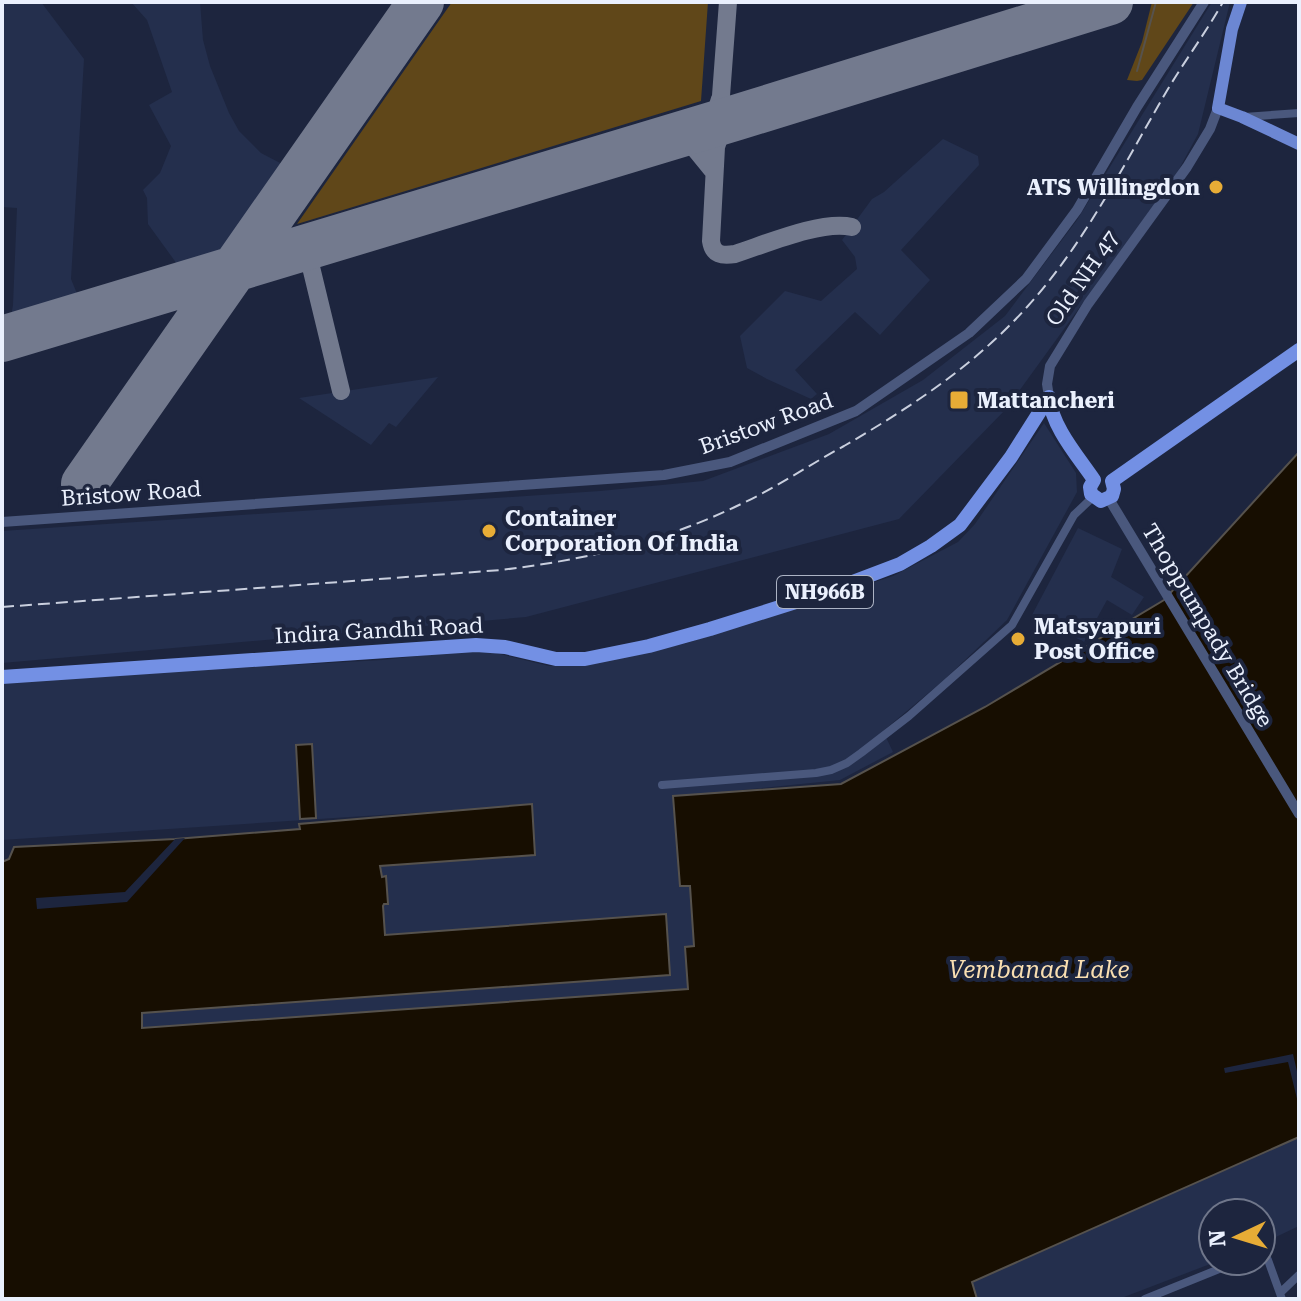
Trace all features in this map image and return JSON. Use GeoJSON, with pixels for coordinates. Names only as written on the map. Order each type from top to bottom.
{"type":"FeatureCollection","features":[{"type":"Feature","properties":{"kind":"highway"},"geometry":{"type":"LineString","coordinates":[[1112,481],[1299,350]]}},
{"type":"Feature","properties":{"kind":"highway"},"geometry":{"type":"LineString","coordinates":[[1049,397],[1060,426],[1094,480]]}},
{"type":"Feature","properties":{"kind":"highway","name":"Indira Gandhi Road"},"geometry":{"type":"LineString","coordinates":[[2,677],[476,645],[505,647],[556,659],[585,659],[665,642],[821,594],[900,564],[931,546],[960,525],[1011,457],[1049,397]]}},
{"type":"Feature","properties":{"kind":"highway"},"geometry":{"type":"LineString","coordinates":[[1101,476],[1112,481],[1114,493],[1101,498],[1090,487],[1101,476]]}},
{"type":"Feature","properties":{"kind":"main road","name":"Old NH 47"},"geometry":{"type":"LineString","coordinates":[[1218,108],[1232,29],[1241,2]]}},
{"type":"Feature","properties":{"kind":"main road"},"geometry":{"type":"LineString","coordinates":[[1218,108],[1299,144]]}},
{"type":"Feature","properties":{"kind":"street","name":"Bristow Road"},"geometry":{"type":"LineString","coordinates":[[2,522],[664,475],[730,462],[856,411],[969,333],[1026,279],[1077,210],[1137,107],[1204,2]]}},
{"type":"Feature","properties":{"kind":"street","name":"Old NH 47"},"geometry":{"type":"LineString","coordinates":[[1049,397],[1047,384],[1050,366],[1088,304],[1187,167],[1210,129],[1218,108]]}},
{"type":"Feature","properties":{"kind":"street"},"geometry":{"type":"LineString","coordinates":[[1242,117],[1299,113]]}},
{"type":"Feature","properties":{"kind":"street"},"geometry":{"type":"LineString","coordinates":[[662,785],[816,773],[847,763],[909,716],[1012,625],[1074,515],[1101,498]]}},
{"type":"Feature","properties":{"kind":"street","name":"Thoppumpady Bridge"},"geometry":{"type":"LineString","coordinates":[[1101,498],[1126,528],[1299,814]]}},
{"type":"Feature","properties":{"kind":"street"},"geometry":{"type":"LineString","coordinates":[[1274,1277],[1281,1296],[1299,1275]]}},
{"type":"Feature","properties":{"kind":"street"},"geometry":{"type":"LineString","coordinates":[[1145,1299],[1199,1277]]}},
{"type":"Feature","properties":{"kind":"shaded area"},"geometry":{"type":"Polygon","coordinates":[[[2,2],[41,2],[84,59],[71,279],[78,296],[11,317],[17,208],[2,207],[2,2]]]}},
{"type":"Feature","properties":{"kind":"shaded area"},"geometry":{"type":"Polygon","coordinates":[[[131,2],[200,2],[203,40],[229,113],[239,131],[261,153],[284,165],[223,252],[177,264],[148,224],[147,198],[143,190],[160,173],[171,146],[149,105],[172,92],[147,20],[131,2]]]}},
{"type":"Feature","properties":{"kind":"shaded area"},"geometry":{"type":"Polygon","coordinates":[[[452,2],[708,2],[701,101],[297,224],[452,2]]]}},
{"type":"Feature","properties":{"kind":"shaded area"},"geometry":{"type":"Polygon","coordinates":[[[1152,2],[1194,2],[1142,80],[1127,80],[1142,42],[1152,2]]]}},
{"type":"Feature","properties":{"kind":"shaded area"},"geometry":{"type":"Polygon","coordinates":[[[1212,2],[1230,2],[1198,134],[1177,173],[1006,409],[899,519],[526,617],[2,663],[2,531],[600,491],[703,481],[829,434],[923,380],[1005,316],[1077,220],[1212,2]]]}},
{"type":"Feature","properties":{"kind":"shaded area"},"geometry":{"type":"Polygon","coordinates":[[[943,139],[978,156],[979,165],[901,250],[930,280],[880,335],[855,312],[795,370],[817,394],[811,399],[747,368],[740,336],[785,291],[821,301],[857,269],[855,257],[842,240],[872,199],[943,139]]]}},
{"type":"Feature","properties":{"kind":"shaded area"},"geometry":{"type":"Polygon","coordinates":[[[438,377],[396,427],[389,423],[371,445],[299,398],[438,377]]]}},
{"type":"Feature","properties":{"kind":"shaded area"},"geometry":{"type":"Polygon","coordinates":[[[1044,423],[1076,473],[1077,492],[1007,620],[944,680],[883,731],[893,752],[840,780],[673,797],[681,886],[690,885],[694,946],[685,948],[688,989],[142,1029],[141,1013],[670,975],[666,915],[384,935],[383,906],[388,903],[386,877],[380,874],[380,866],[535,855],[532,805],[2,840],[2,681],[382,660],[480,649],[549,666],[592,663],[687,643],[893,576],[958,542],[975,524],[1044,423]]]}},
{"type":"Feature","properties":{"kind":"shaded area"},"geometry":{"type":"Polygon","coordinates":[[[1078,528],[1122,549],[1111,577],[1144,597],[1132,615],[1107,600],[1084,642],[1032,615],[1078,528]]]}},
{"type":"Feature","properties":{"kind":"shaded area"},"geometry":{"type":"Polygon","coordinates":[[[1299,1137],[1299,1226],[1277,1236],[1277,1197],[1197,1197],[1197,1269],[1123,1299],[977,1299],[972,1282],[1299,1137]]]}},
{"type":"Feature","properties":{"kind":"water","name":"Vembanad Lake"},"geometry":{"type":"Polygon","coordinates":[[[1299,452],[1299,1137],[972,1282],[977,1299],[2,1299],[2,862],[9,859],[14,847],[300,829],[299,824],[532,804],[535,855],[380,866],[382,877],[386,876],[388,904],[383,906],[385,935],[666,914],[670,975],[142,1013],[142,1028],[688,989],[685,947],[694,946],[690,886],[680,886],[673,796],[841,784],[985,707],[1164,600],[1299,452]]]}},
{"type":"Feature","properties":{"kind":"water"},"geometry":{"type":"Polygon","coordinates":[[[312,744],[316,818],[300,819],[296,745],[312,744]]]}},
{"type":"Feature","properties":{"kind":"pier"},"geometry":{"type":"Polygon","coordinates":[[[185,838],[127,902],[37,909],[36,898],[125,892],[175,839],[185,838]]]}},
{"type":"Feature","properties":{"kind":"pier"},"geometry":{"type":"Polygon","coordinates":[[[1293,1054],[1299,1080],[1299,1107],[1288,1062],[1225,1073],[1224,1068],[1293,1054]]]}},
{"type":"Feature","properties":{"kind":"waterway"},"geometry":{"type":"LineString","coordinates":[[1137,71],[1156,2]]}},
{"type":"Feature","properties":{"kind":"taxiway"},"geometry":{"type":"LineString","coordinates":[[728,2],[720,109],[728,116],[738,117]]}},
{"type":"Feature","properties":{"kind":"taxiway"},"geometry":{"type":"LineString","coordinates":[[703,128],[714,118],[720,99]]}},
{"type":"Feature","properties":{"kind":"taxiway"},"geometry":{"type":"LineString","coordinates":[[738,117],[725,126],[716,147],[711,241],[716,252],[735,254],[810,230],[852,227]]}},
{"type":"Feature","properties":{"kind":"taxiway"},"geometry":{"type":"LineString","coordinates":[[683,134],[714,172]]}},
{"type":"Feature","properties":{"kind":"taxiway"},"geometry":{"type":"LineString","coordinates":[[323,242],[314,253],[311,267],[341,391]]}},
{"type":"Feature","properties":{"kind":"taxiway"},"geometry":{"type":"LineString","coordinates":[[286,253],[303,258],[311,267]]}},
{"type":"Feature","properties":{"kind":"runway"},"geometry":{"type":"LineString","coordinates":[[84,484],[421,2]]}},
{"type":"Feature","properties":{"kind":"runway"},"geometry":{"type":"LineString","coordinates":[[2,339],[1110,2]]}},
{"type":"Feature","properties":{"kind":"railway"},"geometry":{"type":"LineString","coordinates":[[2,607],[532,566],[623,548],[710,518],[753,498],[918,400],[986,348],[1027,307],[1067,258],[1223,2]]}},
{"type":"Feature","properties":{"kind":"place","name":"ATS Willingdon"},"geometry":{"type":"Point","coordinates":[1216,187]}},
{"type":"Feature","properties":{"kind":"place","name":"Mattancheri"},"geometry":{"type":"Point","coordinates":[959,400]}},
{"type":"Feature","properties":{"kind":"place","name":"Container Corporation Of India"},"geometry":{"type":"Point","coordinates":[489,531]}},
{"type":"Feature","properties":{"kind":"place","name":"Matsyapuri Post Office"},"geometry":{"type":"Point","coordinates":[1018,639]}}]}
